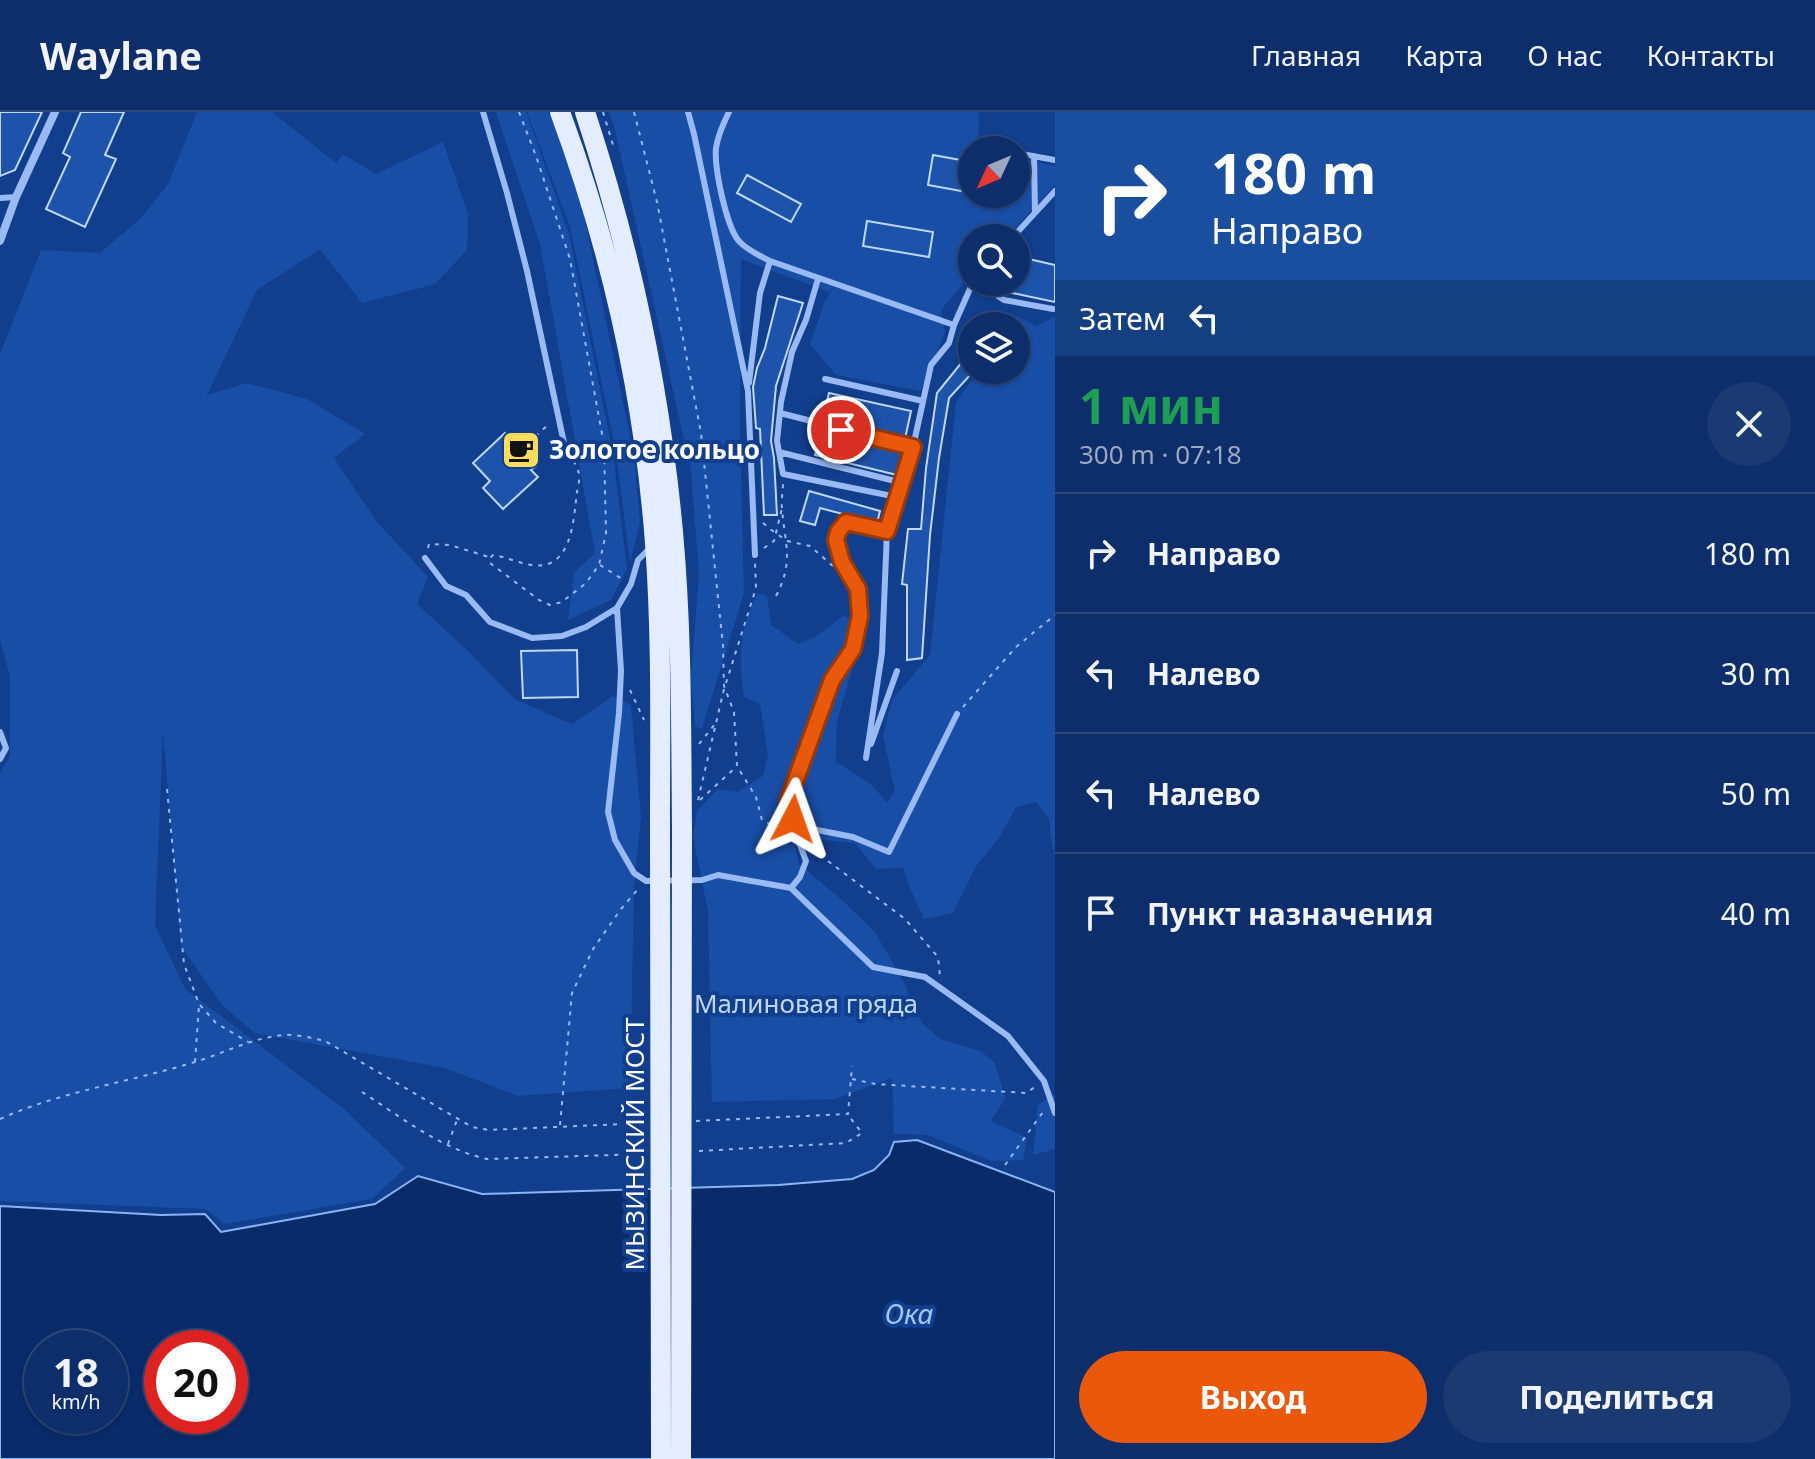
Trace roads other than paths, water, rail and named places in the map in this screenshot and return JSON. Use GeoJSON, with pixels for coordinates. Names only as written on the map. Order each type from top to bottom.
{"type":"FeatureCollection","features":[{"type":"Feature","properties":{"kind":"main road","name":"МЫЗИНСКИЙ МОСТ"},"geometry":{"type":"LineString","coordinates":[[560,112],[594,210],[628,354],[644,446],[655,544],[660,726],[661,1459]]}},
{"type":"Feature","properties":{"kind":"main road","name":"МЫЗИНСКИЙ МОСТ"},"geometry":{"type":"LineString","coordinates":[[585,112],[625,247],[650,364],[673,533],[680,642],[682,829],[681,1459]]}},
{"type":"Feature","properties":{"kind":"street"},"geometry":{"type":"LineString","coordinates":[[0,241],[16,197],[55,112]]}},
{"type":"Feature","properties":{"kind":"lane"},"geometry":{"type":"LineString","coordinates":[[483,112],[527,271],[564,443]]}},
{"type":"Feature","properties":{"kind":"lane"},"geometry":{"type":"LineString","coordinates":[[688,112],[748,391],[755,555]]}},
{"type":"Feature","properties":{"kind":"lane"},"geometry":{"type":"LineString","coordinates":[[729,112],[721,127],[716,151],[726,210],[739,241],[770,261],[954,325]]}},
{"type":"Feature","properties":{"kind":"lane"},"geometry":{"type":"LineString","coordinates":[[1030,155],[1055,160]]}},
{"type":"Feature","properties":{"kind":"lane"},"geometry":{"type":"LineString","coordinates":[[1034,156],[1035,212]]}},
{"type":"Feature","properties":{"kind":"lane"},"geometry":{"type":"LineString","coordinates":[[1024,224],[1055,191]]}},
{"type":"Feature","properties":{"kind":"lane"},"geometry":{"type":"LineString","coordinates":[[0,198],[16,197]]}},
{"type":"Feature","properties":{"kind":"lane"},"geometry":{"type":"LineString","coordinates":[[748,391],[760,293],[770,261]]}},
{"type":"Feature","properties":{"kind":"lane"},"geometry":{"type":"LineString","coordinates":[[818,279],[806,320],[792,352],[780,413],[777,441],[783,474],[897,497]]}},
{"type":"Feature","properties":{"kind":"lane"},"geometry":{"type":"LineString","coordinates":[[897,671],[866,758],[882,653],[887,531],[913,447],[931,365],[949,343],[968,296]]}},
{"type":"Feature","properties":{"kind":"lane"},"geometry":{"type":"LineString","coordinates":[[998,296],[1004,300],[1053,309]]}},
{"type":"Feature","properties":{"kind":"lane"},"geometry":{"type":"LineString","coordinates":[[825,379],[923,401]]}},
{"type":"Feature","properties":{"kind":"lane"},"geometry":{"type":"LineString","coordinates":[[780,413],[913,447]]}},
{"type":"Feature","properties":{"kind":"lane"},"geometry":{"type":"LineString","coordinates":[[779,452],[903,483]]}},
{"type":"Feature","properties":{"kind":"lane"},"geometry":{"type":"LineString","coordinates":[[791,888],[800,877],[806,861],[788,801],[832,680],[853,649],[860,616],[858,589],[842,562],[836,540],[838,532],[846,522],[887,531]]}},
{"type":"Feature","properties":{"kind":"lane"},"geometry":{"type":"LineString","coordinates":[[425,558],[446,586],[466,595],[490,622],[532,638],[562,636],[586,627],[617,608],[631,584],[638,560],[655,544]]}},
{"type":"Feature","properties":{"kind":"lane"},"geometry":{"type":"LineString","coordinates":[[617,608],[621,671],[608,812],[615,840],[634,873],[646,881],[702,880],[718,875],[791,888],[873,967],[925,977],[1008,1036],[1044,1081],[1055,1113]]}},
{"type":"Feature","properties":{"kind":"lane"},"geometry":{"type":"LineString","coordinates":[[788,801],[802,827],[853,837],[889,852],[957,714]]}},
{"type":"Feature","properties":{"kind":"lane"},"geometry":{"type":"LineString","coordinates":[[0,729],[6,748],[0,759]]}},
{"type":"Feature","properties":{"kind":"water","name":"Ока"},"geometry":{"type":"Polygon","coordinates":[[[917,1140],[1055,1192],[1055,1459],[0,1459],[0,1206],[161,1215],[205,1214],[221,1232],[375,1204],[418,1176],[482,1194],[778,1185],[852,1179],[874,1170],[889,1155],[894,1142],[917,1140]]]}},
{"type":"Feature","properties":{"kind":"place","name":"Золотое кольцо"},"geometry":{"type":"Point","coordinates":[521,450]}},
{"type":"Feature","properties":{"kind":"park label","name":"Малиновая гряда"},"geometry":{"type":"Point","coordinates":[806,1004]}}]}
